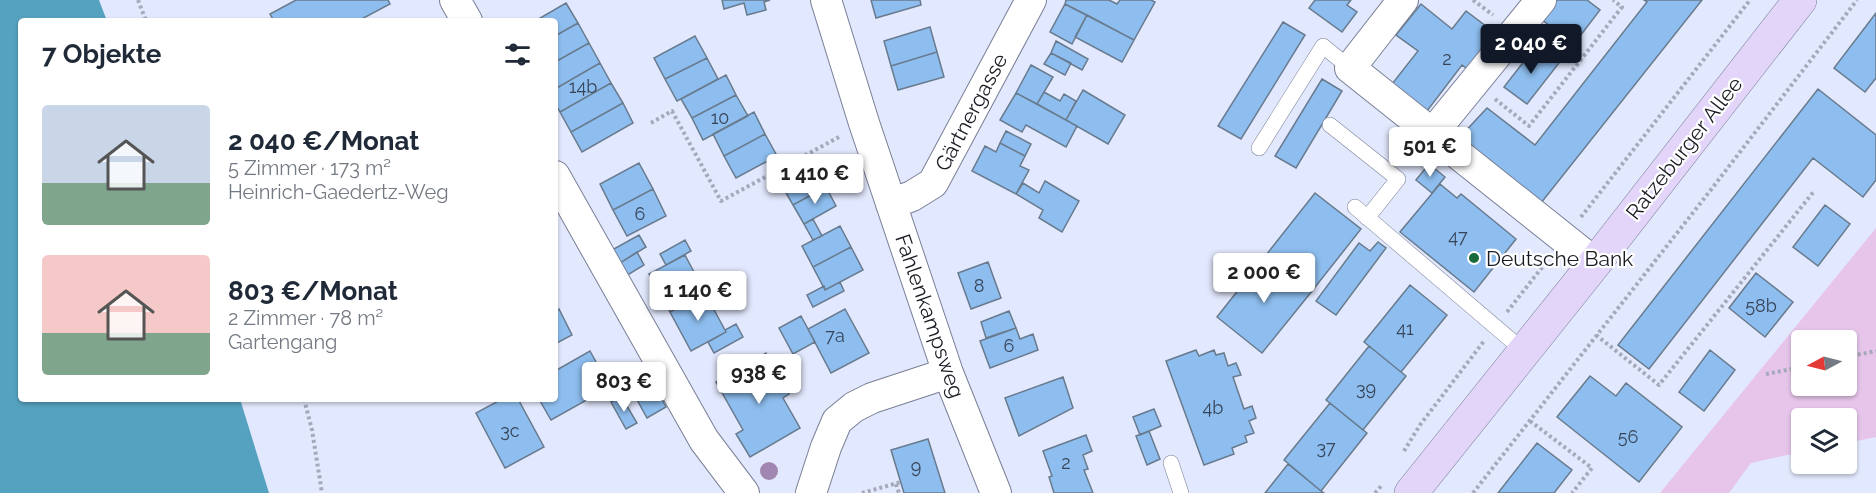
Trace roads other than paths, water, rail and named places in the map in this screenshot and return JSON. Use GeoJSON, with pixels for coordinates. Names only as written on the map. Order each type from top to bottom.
{"type":"FeatureCollection","features":[{"type":"Feature","properties":{"kind":"main road","name":"Ratzeburger Allee"},"geometry":{"type":"LineString","coordinates":[[1411,493],[1595,263],[1800,0]]}},
{"type":"Feature","properties":{"kind":"street"},"geometry":{"type":"LineString","coordinates":[[454,0],[465,18]]}},
{"type":"Feature","properties":{"kind":"street","name":"Fahlenkampsweg"},"geometry":{"type":"LineString","coordinates":[[826,0],[864,123],[948,373],[996,493]]}},
{"type":"Feature","properties":{"kind":"street","name":"Gärtnergasse"},"geometry":{"type":"LineString","coordinates":[[891,204],[912,196],[933,183],[1031,0]]}},
{"type":"Feature","properties":{"kind":"street"},"geometry":{"type":"LineString","coordinates":[[1403,0],[1350,68],[1595,263]]}},
{"type":"Feature","properties":{"kind":"street"},"geometry":{"type":"LineString","coordinates":[[1432,134],[1541,0]]}},
{"type":"Feature","properties":{"kind":"street"},"geometry":{"type":"LineString","coordinates":[[558,181],[704,440],[744,493]]}},
{"type":"Feature","properties":{"kind":"street"},"geometry":{"type":"LineString","coordinates":[[811,493],[837,421],[854,407],[872,398],[948,373]]}},
{"type":"Feature","properties":{"kind":"lane"},"geometry":{"type":"LineString","coordinates":[[1259,148],[1323,46],[1350,68]]}},
{"type":"Feature","properties":{"kind":"lane"},"geometry":{"type":"LineString","coordinates":[[1330,125],[1398,179],[1367,218]]}},
{"type":"Feature","properties":{"kind":"lane"},"geometry":{"type":"LineString","coordinates":[[1354,207],[1524,352]]}},
{"type":"Feature","properties":{"kind":"lane"},"geometry":{"type":"LineString","coordinates":[[1171,463],[1181,493]]}},
{"type":"Feature","properties":{"kind":"water"},"geometry":{"type":"Polygon","coordinates":[[[0,0],[99,0],[106,18],[18,18],[18,402],[241,402],[269,493],[0,493],[0,0]]]}},
{"type":"Feature","properties":{"kind":"place","name":"Deutsche Bank"},"geometry":{"type":"Point","coordinates":[1474,258]}}]}
